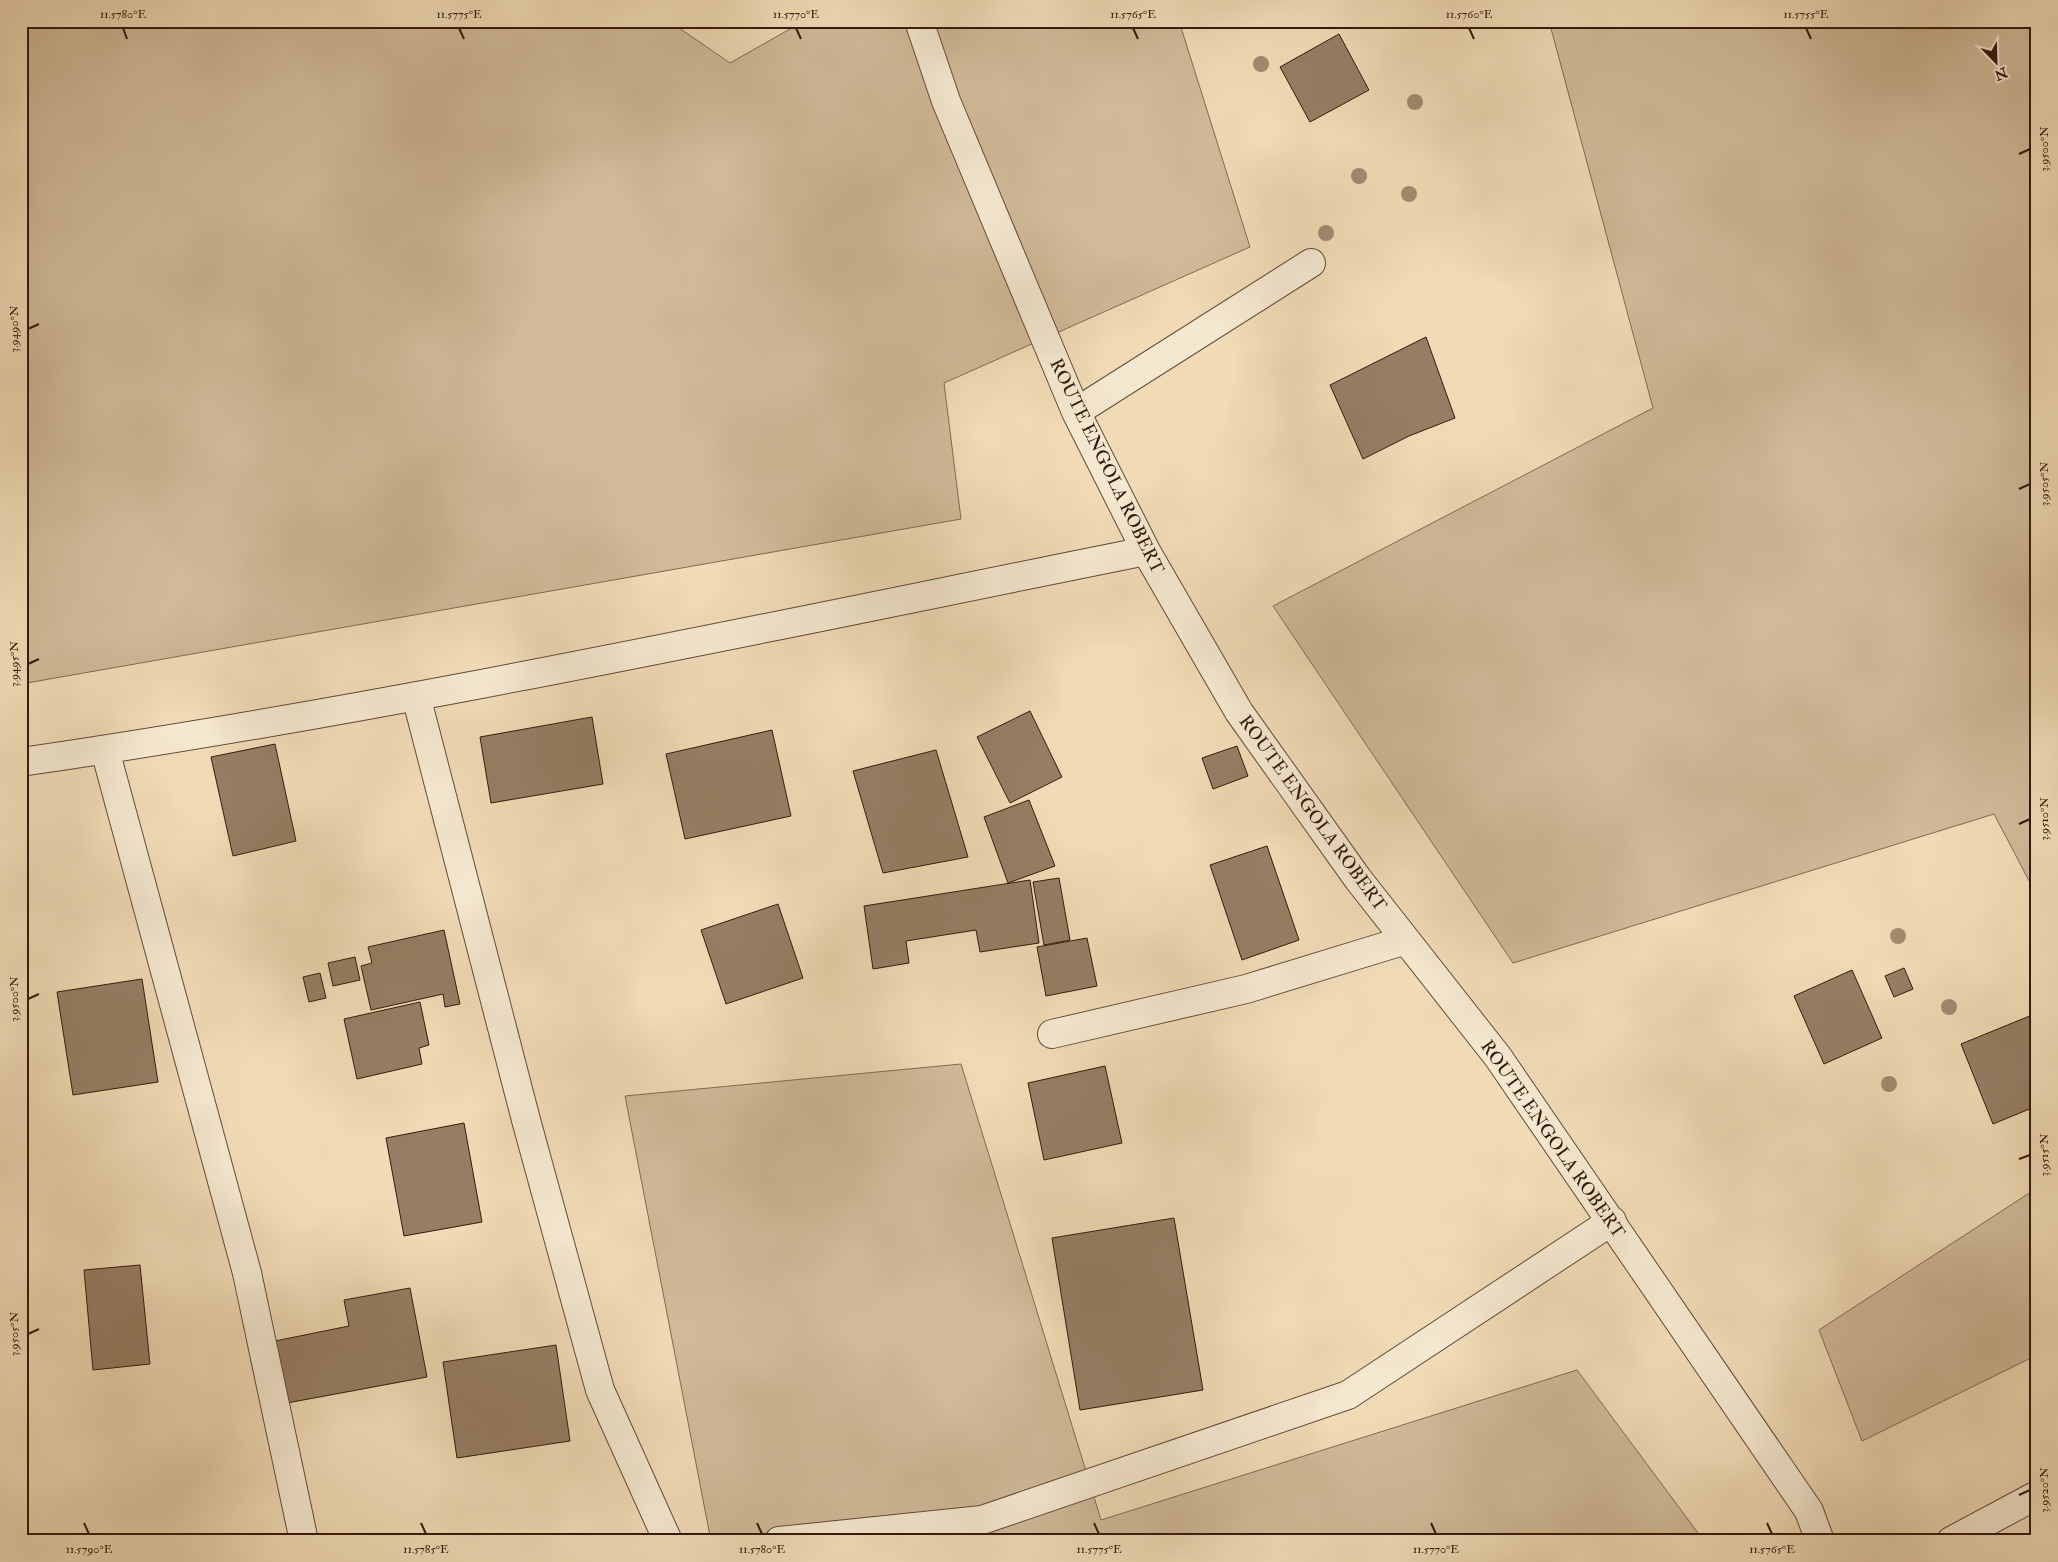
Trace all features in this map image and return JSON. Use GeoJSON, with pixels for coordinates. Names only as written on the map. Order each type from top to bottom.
{"type":"FeatureCollection","features":[{"type":"Feature","properties":{"kind":"street","name":"ROUTE ENGOLA ROBERT"},"geometry":{"type":"LineString","coordinates":[[919,21],[946,101],[1076,412],[1146,551],[1239,712],[1358,879],[1498,1057],[1612,1221],[1809,1512],[1820,1541]]}},
{"type":"Feature","properties":{"kind":"street"},"geometry":{"type":"LineString","coordinates":[[1076,412],[1311,263]]}},
{"type":"Feature","properties":{"kind":"street"},"geometry":{"type":"LineString","coordinates":[[21,762],[105,750],[416,696],[1146,551]]}},
{"type":"Feature","properties":{"kind":"street"},"geometry":{"type":"LineString","coordinates":[[416,696],[526,1120],[600,1390],[668,1541]]}},
{"type":"Feature","properties":{"kind":"street"},"geometry":{"type":"LineString","coordinates":[[105,750],[247,1273],[304,1541]]}},
{"type":"Feature","properties":{"kind":"street"},"geometry":{"type":"LineString","coordinates":[[1052,1034],[1246,989],[1406,940]]}},
{"type":"Feature","properties":{"kind":"street"},"geometry":{"type":"LineString","coordinates":[[779,1541],[982,1520],[1348,1395],[1612,1221]]}},
{"type":"Feature","properties":{"kind":"street"},"geometry":{"type":"LineString","coordinates":[[1950,1541],[2037,1495]]}},
{"type":"Feature","properties":{"kind":"shaded area"},"geometry":{"type":"Polygon","coordinates":[[[21,21],[669,21],[730,63],[804,21],[1179,21],[1250,247],[944,383],[961,519],[21,684],[21,21]]]}},
{"type":"Feature","properties":{"kind":"shaded area"},"geometry":{"type":"Polygon","coordinates":[[[1549,21],[2037,21],[2037,896],[1994,814],[1513,963],[1273,606],[1653,408],[1549,21]]]}},
{"type":"Feature","properties":{"kind":"shaded area"},"geometry":{"type":"Polygon","coordinates":[[[961,1064],[1101,1520],[1577,1370],[1704,1541],[711,1541],[625,1096],[961,1064]]]}},
{"type":"Feature","properties":{"kind":"shaded area"},"geometry":{"type":"Polygon","coordinates":[[[2037,1188],[2037,1355],[1862,1441],[1819,1330],[2037,1188]]]}},
{"type":"Feature","properties":{"kind":"building"},"geometry":{"type":"Polygon","coordinates":[[[1339,34],[1369,90],[1310,122],[1280,67],[1339,34]]]}},
{"type":"Feature","properties":{"kind":"building"},"geometry":{"type":"Polygon","coordinates":[[[1426,337],[1455,418],[1409,436],[1363,459],[1330,385],[1426,337]]]}},
{"type":"Feature","properties":{"kind":"building"},"geometry":{"type":"Polygon","coordinates":[[[1030,711],[1062,777],[1010,803],[977,737],[1030,711]]]}},
{"type":"Feature","properties":{"kind":"building"},"geometry":{"type":"Polygon","coordinates":[[[592,717],[603,784],[491,803],[480,737],[592,717]]]}},
{"type":"Feature","properties":{"kind":"building"},"geometry":{"type":"Polygon","coordinates":[[[772,730],[791,816],[685,839],[666,754],[772,730]]]}},
{"type":"Feature","properties":{"kind":"building"},"geometry":{"type":"Polygon","coordinates":[[[275,744],[296,841],[233,856],[211,757],[275,744]]]}},
{"type":"Feature","properties":{"kind":"building"},"geometry":{"type":"Polygon","coordinates":[[[1237,746],[1248,776],[1213,789],[1202,758],[1237,746]]]}},
{"type":"Feature","properties":{"kind":"building"},"geometry":{"type":"Polygon","coordinates":[[[936,750],[968,857],[883,873],[853,771],[936,750]]]}},
{"type":"Feature","properties":{"kind":"building"},"geometry":{"type":"Polygon","coordinates":[[[1029,800],[1055,866],[1008,883],[984,817],[1029,800]]]}},
{"type":"Feature","properties":{"kind":"building"},"geometry":{"type":"Polygon","coordinates":[[[1267,846],[1299,940],[1242,960],[1210,865],[1267,846]]]}},
{"type":"Feature","properties":{"kind":"building"},"geometry":{"type":"Polygon","coordinates":[[[1059,878],[1070,940],[1044,945],[1033,882],[1059,878]]]}},
{"type":"Feature","properties":{"kind":"building"},"geometry":{"type":"Polygon","coordinates":[[[1030,880],[1039,943],[980,952],[976,930],[906,941],[909,963],[873,969],[864,906],[1030,880]]]}},
{"type":"Feature","properties":{"kind":"building"},"geometry":{"type":"Polygon","coordinates":[[[778,904],[803,978],[726,1004],[701,930],[778,904]]]}},
{"type":"Feature","properties":{"kind":"building"},"geometry":{"type":"Polygon","coordinates":[[[444,930],[460,1004],[445,1007],[443,994],[371,1010],[361,966],[372,963],[368,947],[444,930]]]}},
{"type":"Feature","properties":{"kind":"building"},"geometry":{"type":"Polygon","coordinates":[[[1087,938],[1097,986],[1046,996],[1037,947],[1087,938]]]}},
{"type":"Feature","properties":{"kind":"building"},"geometry":{"type":"Polygon","coordinates":[[[355,957],[360,980],[333,986],[328,963],[355,957]]]}},
{"type":"Feature","properties":{"kind":"building"},"geometry":{"type":"Polygon","coordinates":[[[1904,968],[1913,989],[1894,997],[1885,976],[1904,968]]]}},
{"type":"Feature","properties":{"kind":"building"},"geometry":{"type":"Polygon","coordinates":[[[1852,970],[1882,1038],[1824,1064],[1794,996],[1852,970]]]}},
{"type":"Feature","properties":{"kind":"building"},"geometry":{"type":"Polygon","coordinates":[[[320,973],[326,998],[309,1002],[303,977],[320,973]]]}},
{"type":"Feature","properties":{"kind":"building"},"geometry":{"type":"Polygon","coordinates":[[[142,979],[158,1082],[73,1095],[57,992],[142,979]]]}},
{"type":"Feature","properties":{"kind":"building"},"geometry":{"type":"Polygon","coordinates":[[[420,1002],[429,1045],[419,1048],[422,1064],[357,1079],[344,1019],[420,1002]]]}},
{"type":"Feature","properties":{"kind":"building"},"geometry":{"type":"Polygon","coordinates":[[[2037,1013],[2037,1106],[1993,1124],[1961,1044],[2037,1013]]]}},
{"type":"Feature","properties":{"kind":"building"},"geometry":{"type":"Polygon","coordinates":[[[1105,1066],[1122,1143],[1044,1160],[1028,1083],[1105,1066]]]}},
{"type":"Feature","properties":{"kind":"building"},"geometry":{"type":"Polygon","coordinates":[[[464,1123],[482,1222],[404,1236],[386,1138],[464,1123]]]}},
{"type":"Feature","properties":{"kind":"building"},"geometry":{"type":"Polygon","coordinates":[[[1174,1218],[1203,1390],[1080,1410],[1052,1238],[1174,1218]]]}},
{"type":"Feature","properties":{"kind":"building"},"geometry":{"type":"Polygon","coordinates":[[[140,1265],[150,1364],[93,1370],[84,1270],[140,1265]]]}},
{"type":"Feature","properties":{"kind":"building"},"geometry":{"type":"Polygon","coordinates":[[[410,1288],[427,1377],[287,1403],[275,1341],[349,1326],[344,1300],[410,1288]]]}},
{"type":"Feature","properties":{"kind":"building"},"geometry":{"type":"Polygon","coordinates":[[[556,1345],[570,1441],[457,1458],[443,1362],[556,1345]]]}}]}
